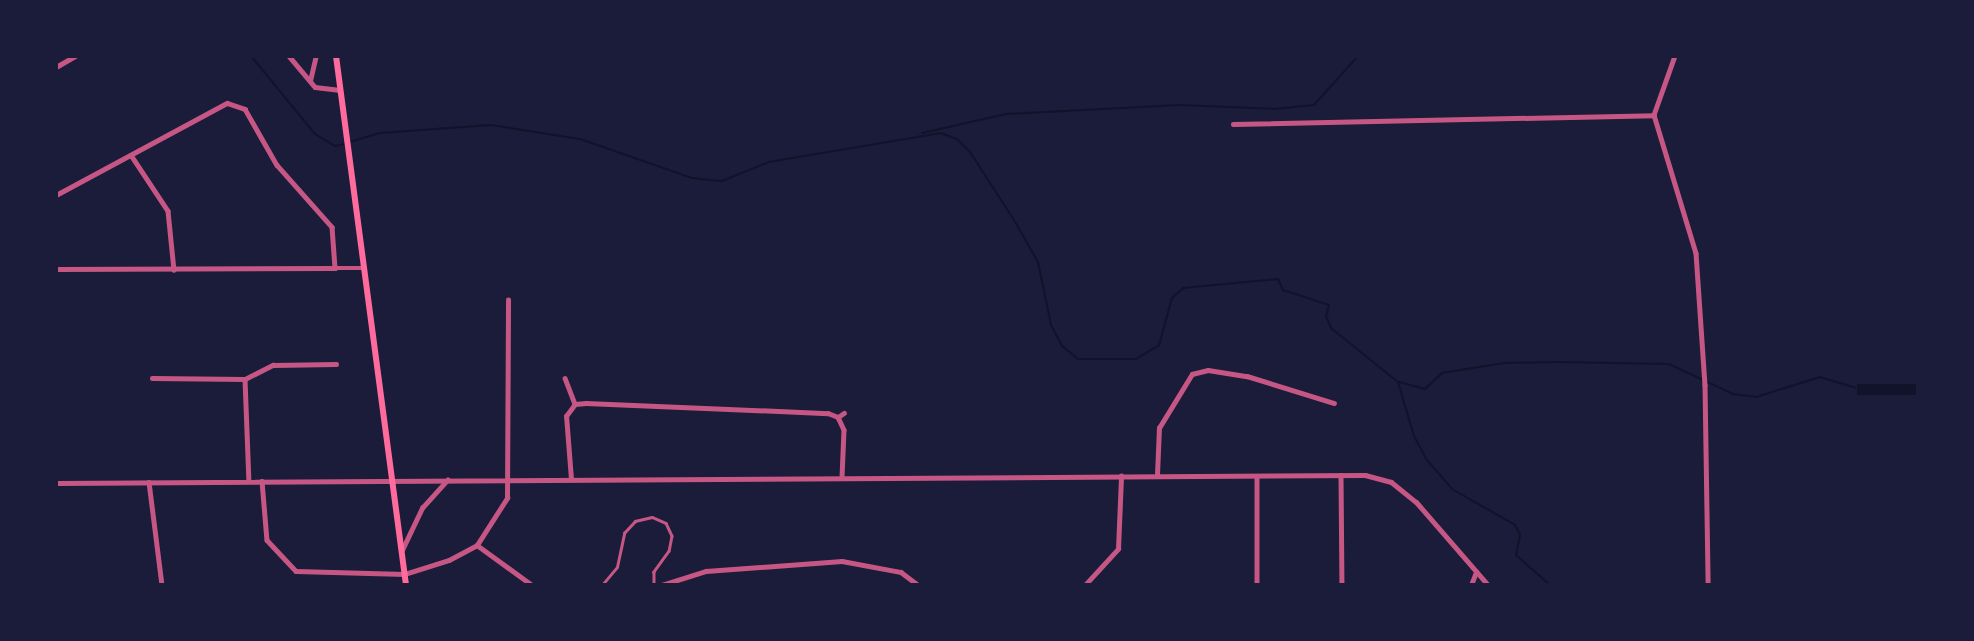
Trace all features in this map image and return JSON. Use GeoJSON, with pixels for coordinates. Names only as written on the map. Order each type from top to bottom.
{"type":"FeatureCollection","features":[{"type":"Feature","properties":{"kind":"main road"},"geometry":{"type":"LineString","coordinates":[[336,56],[406,585]]}},
{"type":"Feature","properties":{"kind":"street"},"geometry":{"type":"LineString","coordinates":[[56,67],[75,56]]}},
{"type":"Feature","properties":{"kind":"street"},"geometry":{"type":"LineString","coordinates":[[289,56],[322,91],[340,90]]}},
{"type":"Feature","properties":{"kind":"street"},"geometry":{"type":"LineString","coordinates":[[310,81],[316,56]]}},
{"type":"Feature","properties":{"kind":"street"},"geometry":{"type":"LineString","coordinates":[[1675,56],[1654,115],[1691,227],[1704,368],[1708,585]]}},
{"type":"Feature","properties":{"kind":"street"},"geometry":{"type":"LineString","coordinates":[[56,195],[227,103],[245,109],[277,164],[317,205],[332,227],[335,268]]}},
{"type":"Feature","properties":{"kind":"street"},"geometry":{"type":"LineString","coordinates":[[1233,124],[1654,115]]}},
{"type":"Feature","properties":{"kind":"street"},"geometry":{"type":"LineString","coordinates":[[131,155],[168,211],[174,270]]}},
{"type":"Feature","properties":{"kind":"street"},"geometry":{"type":"LineString","coordinates":[[56,269],[363,268]]}},
{"type":"Feature","properties":{"kind":"street"},"geometry":{"type":"LineString","coordinates":[[262,481],[267,540],[296,571],[405,574],[440,564],[477,545],[507,498],[508,300]]}},
{"type":"Feature","properties":{"kind":"street"},"geometry":{"type":"LineString","coordinates":[[152,378],[245,379],[273,365],[336,364]]}},
{"type":"Feature","properties":{"kind":"street"},"geometry":{"type":"LineString","coordinates":[[1157,475],[1159,428],[1192,374],[1208,370],[1247,376],[1334,403]]}},
{"type":"Feature","properties":{"kind":"street"},"geometry":{"type":"LineString","coordinates":[[565,378],[575,404]]}},
{"type":"Feature","properties":{"kind":"street"},"geometry":{"type":"LineString","coordinates":[[245,379],[250,481]]}},
{"type":"Feature","properties":{"kind":"street"},"geometry":{"type":"LineString","coordinates":[[571,479],[566,416],[575,404]]}},
{"type":"Feature","properties":{"kind":"street"},"geometry":{"type":"LineString","coordinates":[[575,404],[825,412],[838,417],[844,429],[842,477]]}},
{"type":"Feature","properties":{"kind":"street"},"geometry":{"type":"LineString","coordinates":[[838,417],[844,413]]}},
{"type":"Feature","properties":{"kind":"street"},"geometry":{"type":"LineString","coordinates":[[1341,475],[1342,585]]}},
{"type":"Feature","properties":{"kind":"street"},"geometry":{"type":"LineString","coordinates":[[56,483],[1341,475],[1391,482],[1416,502],[1488,585]]}},
{"type":"Feature","properties":{"kind":"street"},"geometry":{"type":"LineString","coordinates":[[1085,585],[1118,549],[1121,476]]}},
{"type":"Feature","properties":{"kind":"street"},"geometry":{"type":"LineString","coordinates":[[1257,476],[1257,585]]}},
{"type":"Feature","properties":{"kind":"street"},"geometry":{"type":"LineString","coordinates":[[402,551],[422,508],[447,480]]}},
{"type":"Feature","properties":{"kind":"street"},"geometry":{"type":"LineString","coordinates":[[149,482],[162,585]]}},
{"type":"Feature","properties":{"kind":"street"},"geometry":{"type":"LineString","coordinates":[[477,545],[532,585]]}},
{"type":"Feature","properties":{"kind":"street"},"geometry":{"type":"LineString","coordinates":[[662,585],[706,571],[842,561],[901,572],[918,585]]}},
{"type":"Feature","properties":{"kind":"street"},"geometry":{"type":"LineString","coordinates":[[1471,585],[1476,572]]}},
{"type":"Feature","properties":{"kind":"lane"},"geometry":{"type":"LineString","coordinates":[[602,585],[617,567],[624,533],[635,521],[652,517],[666,523],[672,536],[669,551],[654,572],[654,585]]}},
{"type":"Feature","properties":{"kind":"shaded area"},"geometry":{"type":"Polygon","coordinates":[[[1857,384],[1918,384],[1918,395],[1857,395],[1857,384]]]}},
{"type":"Feature","properties":{"kind":"waterway"},"geometry":{"type":"LineString","coordinates":[[251,56],[315,134],[335,146],[345,144]]}},
{"type":"Feature","properties":{"kind":"waterway"},"geometry":{"type":"LineString","coordinates":[[922,133],[1006,114],[1180,105],[1274,109],[1314,105],[1358,56]]}},
{"type":"Feature","properties":{"kind":"waterway"},"geometry":{"type":"LineString","coordinates":[[350,142],[380,133],[491,125],[580,139],[692,178],[722,181],[769,162],[941,133],[957,139],[970,152],[1014,220],[1038,262],[1051,325],[1062,346],[1078,359],[1136,359],[1159,345],[1172,298],[1183,288],[1278,279],[1283,290],[1329,305],[1326,316],[1331,328],[1398,382],[1414,436],[1427,460],[1452,489],[1515,525],[1520,535],[1516,555],[1550,585]]}},
{"type":"Feature","properties":{"kind":"waterway"},"geometry":{"type":"LineString","coordinates":[[1399,382],[1425,389],[1442,373],[1504,363],[1559,362],[1669,364],[1733,394],[1756,397],[1820,377],[1855,388]]}}]}
